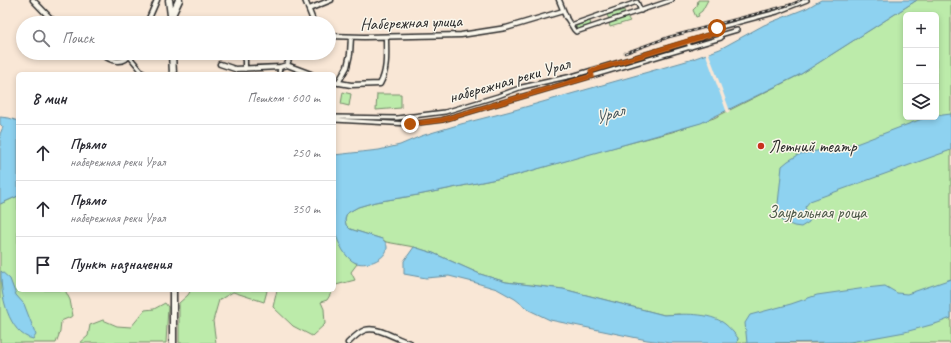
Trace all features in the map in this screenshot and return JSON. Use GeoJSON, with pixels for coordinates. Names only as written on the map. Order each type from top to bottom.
{"type":"FeatureCollection","features":[{"type":"Feature","properties":{"kind":"main road"},"geometry":{"type":"LineString","coordinates":[[169,0],[171,16]]}},
{"type":"Feature","properties":{"kind":"main road"},"geometry":{"type":"LineString","coordinates":[[173,16],[178,0]]}},
{"type":"Feature","properties":{"kind":"main road"},"geometry":{"type":"LineString","coordinates":[[172,60],[172,72]]}},
{"type":"Feature","properties":{"kind":"main road"},"geometry":{"type":"LineString","coordinates":[[173,292],[173,343]]}},
{"type":"Feature","properties":{"kind":"street"},"geometry":{"type":"LineString","coordinates":[[33,0],[48,16]]}},
{"type":"Feature","properties":{"kind":"street"},"geometry":{"type":"LineString","coordinates":[[150,16],[157,0]]}},
{"type":"Feature","properties":{"kind":"street"},"geometry":{"type":"LineString","coordinates":[[305,0],[312,16]]}},
{"type":"Feature","properties":{"kind":"street"},"geometry":{"type":"LineString","coordinates":[[309,9],[331,0]]}},
{"type":"Feature","properties":{"kind":"street"},"geometry":{"type":"LineString","coordinates":[[559,0],[566,17],[576,32],[672,0]]}},
{"type":"Feature","properties":{"kind":"street","name":"набережная реки Урал"},"geometry":{"type":"LineString","coordinates":[[336,120],[410,124],[446,119],[690,48],[720,38],[717,28],[777,12],[807,0]]}},
{"type":"Feature","properties":{"kind":"street"},"geometry":{"type":"LineString","coordinates":[[571,26],[637,2],[641,11]]}},
{"type":"Feature","properties":{"kind":"street"},"geometry":{"type":"LineString","coordinates":[[624,7],[627,16]]}},
{"type":"Feature","properties":{"kind":"street","name":"Набережная улица"},"geometry":{"type":"LineString","coordinates":[[336,36],[386,37],[461,35],[506,28],[563,11]]}},
{"type":"Feature","properties":{"kind":"street"},"geometry":{"type":"LineString","coordinates":[[602,14],[605,23]]}},
{"type":"Feature","properties":{"kind":"street"},"geometry":{"type":"LineString","coordinates":[[592,18],[595,26]]}},
{"type":"Feature","properties":{"kind":"street","name":"набережная реки Урал"},"geometry":{"type":"LineString","coordinates":[[336,117],[397,118],[445,112],[490,99],[522,87],[591,71],[665,48],[719,33],[737,30]]}},
{"type":"Feature","properties":{"kind":"street"},"geometry":{"type":"LineString","coordinates":[[351,37],[350,54],[347,67],[336,83],[351,85],[380,84],[386,60],[386,37]]}},
{"type":"Feature","properties":{"kind":"street"},"geometry":{"type":"LineString","coordinates":[[688,42],[690,48]]}},
{"type":"Feature","properties":{"kind":"street"},"geometry":{"type":"LineString","coordinates":[[665,48],[667,54]]}},
{"type":"Feature","properties":{"kind":"street"},"geometry":{"type":"LineString","coordinates":[[112,60],[116,62],[123,60]]}},
{"type":"Feature","properties":{"kind":"street"},"geometry":{"type":"LineString","coordinates":[[134,60],[143,72]]}},
{"type":"Feature","properties":{"kind":"street"},"geometry":{"type":"LineString","coordinates":[[245,60],[245,69]]}},
{"type":"Feature","properties":{"kind":"street"},"geometry":{"type":"LineString","coordinates":[[288,65],[289,60]]}},
{"type":"Feature","properties":{"kind":"street"},"geometry":{"type":"LineString","coordinates":[[618,62],[620,68]]}},
{"type":"Feature","properties":{"kind":"street"},"geometry":{"type":"LineString","coordinates":[[220,64],[231,68],[245,69],[280,67],[288,65],[306,72]]}},
{"type":"Feature","properties":{"kind":"street"},"geometry":{"type":"LineString","coordinates":[[279,72],[280,67]]}},
{"type":"Feature","properties":{"kind":"street"},"geometry":{"type":"LineString","coordinates":[[591,71],[592,76]]}},
{"type":"Feature","properties":{"kind":"street"},"geometry":{"type":"LineString","coordinates":[[543,82],[546,90]]}},
{"type":"Feature","properties":{"kind":"street"},"geometry":{"type":"LineString","coordinates":[[522,87],[525,96]]}},
{"type":"Feature","properties":{"kind":"street"},"geometry":{"type":"LineString","coordinates":[[490,99],[492,106]]}},
{"type":"Feature","properties":{"kind":"street"},"geometry":{"type":"LineString","coordinates":[[468,106],[470,112]]}},
{"type":"Feature","properties":{"kind":"street"},"geometry":{"type":"LineString","coordinates":[[445,112],[446,119]]}},
{"type":"Feature","properties":{"kind":"street"},"geometry":{"type":"LineString","coordinates":[[348,343],[359,333],[365,330],[374,329],[410,343]]}},
{"type":"Feature","properties":{"kind":"green space"},"geometry":{"type":"Polygon","coordinates":[[[698,0],[708,0],[702,11],[698,14],[699,16],[696,17],[693,10],[697,6],[698,0]]]}},
{"type":"Feature","properties":{"kind":"green space","name":"Зауральная роща"},"geometry":{"type":"Polygon","coordinates":[[[917,0],[951,0],[951,343],[737,343],[738,338],[679,314],[664,315],[563,289],[506,282],[480,274],[433,253],[414,247],[386,242],[382,239],[350,229],[346,225],[346,215],[349,212],[358,207],[375,202],[418,195],[516,175],[672,132],[714,118],[801,74],[917,0]]]}},
{"type":"Feature","properties":{"kind":"green space"},"geometry":{"type":"Polygon","coordinates":[[[624,10],[625,14],[609,19],[607,15],[624,10]]]}},
{"type":"Feature","properties":{"kind":"green space"},"geometry":{"type":"Polygon","coordinates":[[[627,17],[630,21],[610,27],[609,23],[627,17]]]}},
{"type":"Feature","properties":{"kind":"green space"},"geometry":{"type":"Polygon","coordinates":[[[590,21],[591,26],[578,31],[576,26],[590,21]]]}},
{"type":"Feature","properties":{"kind":"green space"},"geometry":{"type":"Polygon","coordinates":[[[343,92],[351,94],[349,106],[341,104],[343,92]]]}},
{"type":"Feature","properties":{"kind":"green space"},"geometry":{"type":"Polygon","coordinates":[[[377,94],[401,94],[401,108],[376,110],[377,94]]]}},
{"type":"Feature","properties":{"kind":"green space"},"geometry":{"type":"Polygon","coordinates":[[[16,197],[16,292],[66,292],[70,300],[73,316],[61,321],[60,332],[56,343],[0,343],[0,204],[16,197]]]}},
{"type":"Feature","properties":{"kind":"green space"},"geometry":{"type":"Polygon","coordinates":[[[336,233],[346,253],[357,264],[351,272],[355,280],[336,285],[336,233]]]}},
{"type":"Feature","properties":{"kind":"green space"},"geometry":{"type":"Polygon","coordinates":[[[190,292],[233,292],[219,300],[213,321],[216,343],[179,343],[179,303],[190,292]]]}},
{"type":"Feature","properties":{"kind":"green space"},"geometry":{"type":"Polygon","coordinates":[[[233,292],[267,292],[264,302],[233,292]]]}},
{"type":"Feature","properties":{"kind":"green space"},"geometry":{"type":"Polygon","coordinates":[[[277,292],[332,292],[327,300],[321,302],[324,309],[325,324],[312,336],[293,326],[273,307],[277,292]]]}},
{"type":"Feature","properties":{"kind":"green space"},"geometry":{"type":"Polygon","coordinates":[[[165,303],[168,307],[166,343],[80,343],[88,336],[90,325],[103,320],[117,326],[131,327],[145,310],[154,309],[165,303]]]}},
{"type":"Feature","properties":{"kind":"water","name":"Урал"},"geometry":{"type":"Polygon","coordinates":[[[821,0],[917,0],[801,74],[701,123],[516,175],[418,195],[375,202],[358,207],[346,215],[346,225],[350,229],[382,239],[386,244],[387,250],[384,255],[378,259],[364,264],[351,260],[340,246],[336,236],[336,155],[379,150],[400,145],[421,136],[461,124],[690,60],[720,49],[764,25],[807,8],[821,0]]]}},
{"type":"Feature","properties":{"kind":"water"},"geometry":{"type":"Polygon","coordinates":[[[951,114],[951,150],[810,201],[805,207],[810,218],[809,222],[801,227],[782,221],[777,213],[782,166],[788,161],[800,154],[856,144],[919,120],[939,120],[939,116],[951,114]]]}},
{"type":"Feature","properties":{"kind":"water"},"geometry":{"type":"Polygon","coordinates":[[[0,117],[16,120],[16,197],[0,204],[0,134],[3,127],[0,124],[0,117]]]}},
{"type":"Feature","properties":{"kind":"water"},"geometry":{"type":"Polygon","coordinates":[[[414,247],[433,253],[480,274],[506,282],[563,289],[664,315],[679,314],[712,317],[729,327],[738,338],[737,343],[670,343],[647,340],[550,320],[529,310],[515,299],[497,289],[449,276],[426,278],[404,274],[404,261],[414,247]]]}},
{"type":"Feature","properties":{"kind":"water"},"geometry":{"type":"Polygon","coordinates":[[[1,271],[10,279],[16,295],[24,304],[36,335],[33,339],[24,336],[17,329],[7,311],[2,290],[1,271]]]}},
{"type":"Feature","properties":{"kind":"water"},"geometry":{"type":"Polygon","coordinates":[[[951,279],[951,318],[938,323],[905,332],[850,342],[747,343],[745,323],[750,315],[817,295],[885,286],[897,293],[907,294],[951,279]]]}},
{"type":"Feature","properties":{"kind":"pier"},"geometry":{"type":"Polygon","coordinates":[[[708,51],[730,111],[727,113],[705,52],[708,51]]]}},
{"type":"Feature","properties":{"kind":"railway"},"geometry":{"type":"LineString","coordinates":[[625,53],[669,37],[793,4],[801,0]]}},
{"type":"Feature","properties":{"kind":"place","name":"Летний театр"},"geometry":{"type":"Point","coordinates":[761,146]}},
{"type":"Feature","properties":{"kind":"route"},"geometry":{"type":"LineString","coordinates":[[410,124],[446,119],[592,76],[591,71],[718,32],[717,28]]}}]}
